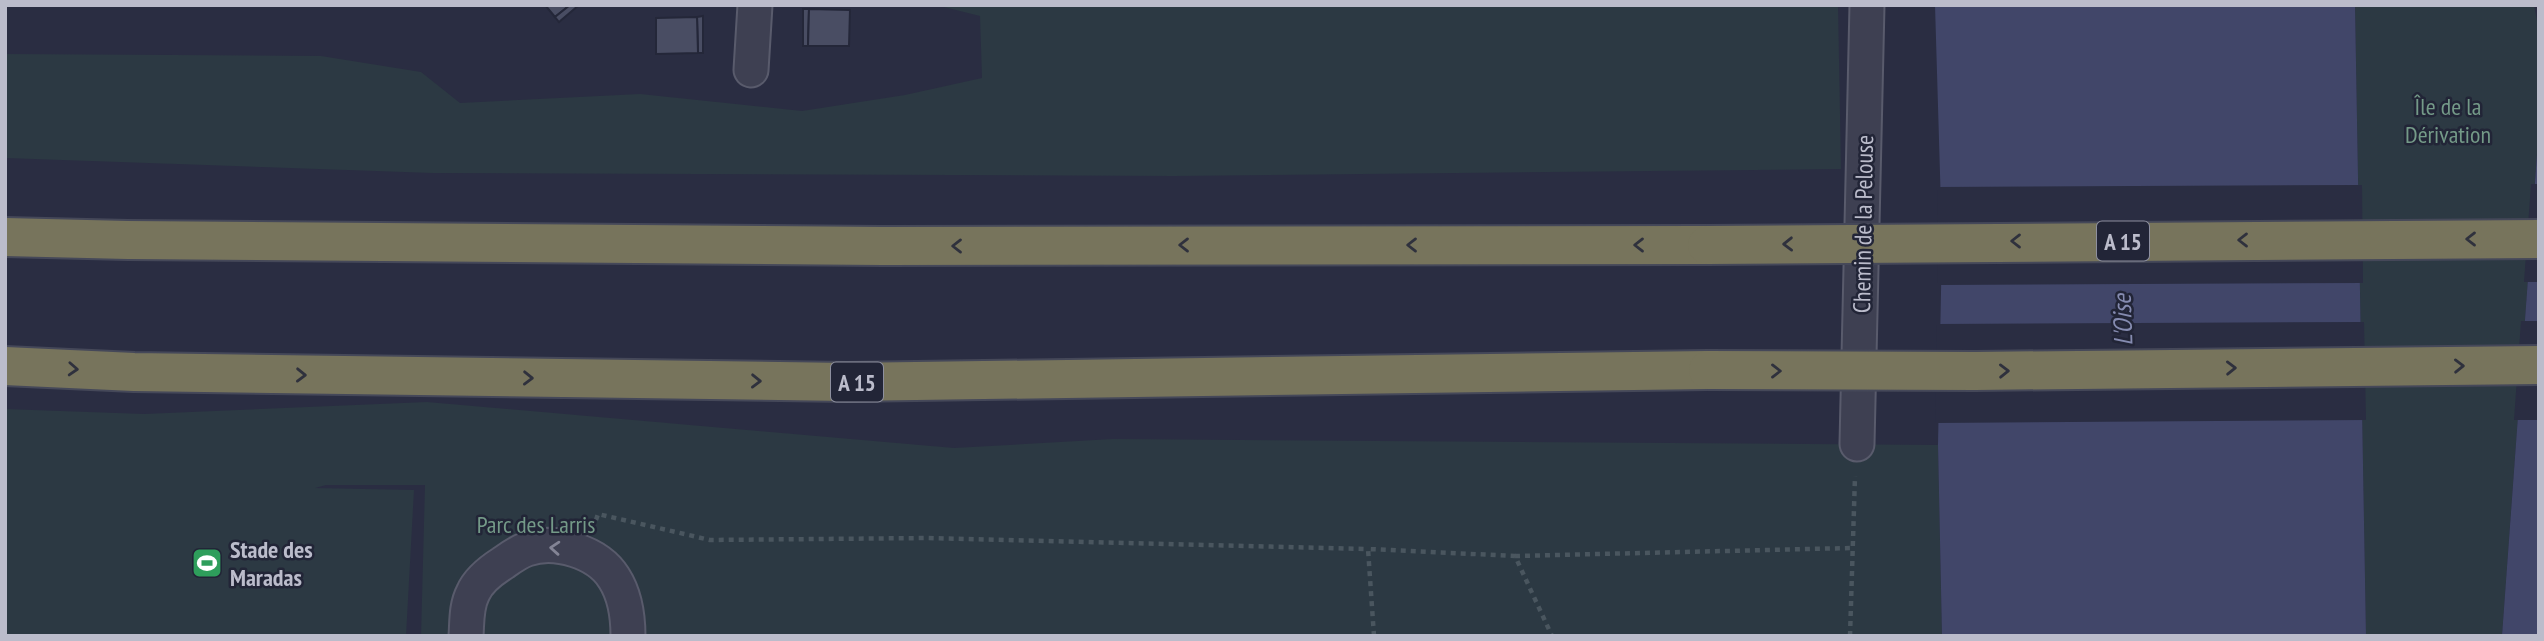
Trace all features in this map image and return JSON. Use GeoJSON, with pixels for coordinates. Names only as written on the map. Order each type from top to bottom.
{"type":"FeatureCollection","features":[{"type":"Feature","properties":{"kind":"highway","name":"A 15"},"geometry":{"type":"LineString","coordinates":[[5,237],[883,246],[2539,239]]}},
{"type":"Feature","properties":{"kind":"highway","name":"A 15"},"geometry":{"type":"LineString","coordinates":[[5,366],[134,372],[847,382],[1708,370],[1988,371],[2539,365]]}},
{"type":"Feature","properties":{"kind":"street"},"geometry":{"type":"LineString","coordinates":[[751,70],[755,5]]}},
{"type":"Feature","properties":{"kind":"street","name":"Chemin de la Pelouse"},"geometry":{"type":"LineString","coordinates":[[1857,444],[1867,5]]}},
{"type":"Feature","properties":{"kind":"street"},"geometry":{"type":"LineString","coordinates":[[467,636],[468,608],[473,593],[496,567],[527,549],[548,546],[594,559],[614,578],[626,612],[628,636]]}},
{"type":"Feature","properties":{"kind":"path"},"geometry":{"type":"LineString","coordinates":[[1850,636],[1851,548],[1857,444]]}},
{"type":"Feature","properties":{"kind":"path"},"geometry":{"type":"LineString","coordinates":[[583,554],[598,514],[710,540],[928,538],[1368,549],[1515,556],[1851,548]]}},
{"type":"Feature","properties":{"kind":"path"},"geometry":{"type":"LineString","coordinates":[[1368,549],[1374,636]]}},
{"type":"Feature","properties":{"kind":"path"},"geometry":{"type":"LineString","coordinates":[[1515,556],[1552,636]]}},
{"type":"Feature","properties":{"kind":"green space"},"geometry":{"type":"Polygon","coordinates":[[[936,5],[1838,5],[1841,169],[1174,176],[433,173],[5,158],[5,54],[321,56],[421,72],[460,103],[640,94],[802,111],[905,95],[982,78],[980,16],[936,5]]]}},
{"type":"Feature","properties":{"kind":"green space","name":"Île de la Dérivation"},"geometry":{"type":"Polygon","coordinates":[[[2355,5],[2534,5],[2539,31],[2539,127],[2502,636],[2366,636],[2355,5]]]}},
{"type":"Feature","properties":{"kind":"green space","name":"Parc des Larris"},"geometry":{"type":"Polygon","coordinates":[[[427,402],[954,448],[1113,439],[1938,445],[1942,636],[421,636],[425,485],[326,485],[315,488],[414,490],[406,636],[5,636],[5,409],[144,414],[427,402]]]}},
{"type":"Feature","properties":{"kind":"water","name":"L'Oise"},"geometry":{"type":"Polygon","coordinates":[[[1935,5],[2355,5],[2366,636],[1942,636],[1938,445],[1942,241],[1935,5]]]}},
{"type":"Feature","properties":{"kind":"water"},"geometry":{"type":"Polygon","coordinates":[[[2539,127],[2539,636],[2502,636],[2539,127]]]}},
{"type":"Feature","properties":{"kind":"pier"},"geometry":{"type":"Polygon","coordinates":[[[2531,184],[2539,184],[2539,282],[2524,282],[2531,184]]]}},
{"type":"Feature","properties":{"kind":"pier"},"geometry":{"type":"Polygon","coordinates":[[[2362,185],[2363,283],[1938,285],[1937,187],[2362,185]]]}},
{"type":"Feature","properties":{"kind":"pier"},"geometry":{"type":"Polygon","coordinates":[[[2521,321],[2539,321],[2539,420],[2514,420],[2521,321]]]}},
{"type":"Feature","properties":{"kind":"pier"},"geometry":{"type":"Polygon","coordinates":[[[2364,322],[2366,420],[1935,423],[1937,324],[2364,322]]]}},
{"type":"Feature","properties":{"kind":"building"},"geometry":{"type":"Polygon","coordinates":[[[545,5],[570,5],[555,17],[545,5]]]}},
{"type":"Feature","properties":{"kind":"building"},"geometry":{"type":"Polygon","coordinates":[[[570,5],[579,5],[559,22],[555,17],[570,5]]]}},
{"type":"Feature","properties":{"kind":"building"},"geometry":{"type":"Polygon","coordinates":[[[803,9],[809,9],[808,46],[803,46],[803,9]]]}},
{"type":"Feature","properties":{"kind":"building"},"geometry":{"type":"Polygon","coordinates":[[[809,9],[850,10],[849,46],[808,46],[809,9]]]}},
{"type":"Feature","properties":{"kind":"building"},"geometry":{"type":"Polygon","coordinates":[[[703,16],[703,53],[698,53],[697,17],[703,16]]]}},
{"type":"Feature","properties":{"kind":"building"},"geometry":{"type":"Polygon","coordinates":[[[697,17],[698,53],[656,54],[656,18],[697,17]]]}},
{"type":"Feature","properties":{"kind":"place","name":"Stade des Maradas"},"geometry":{"type":"Point","coordinates":[207,563]}}]}
